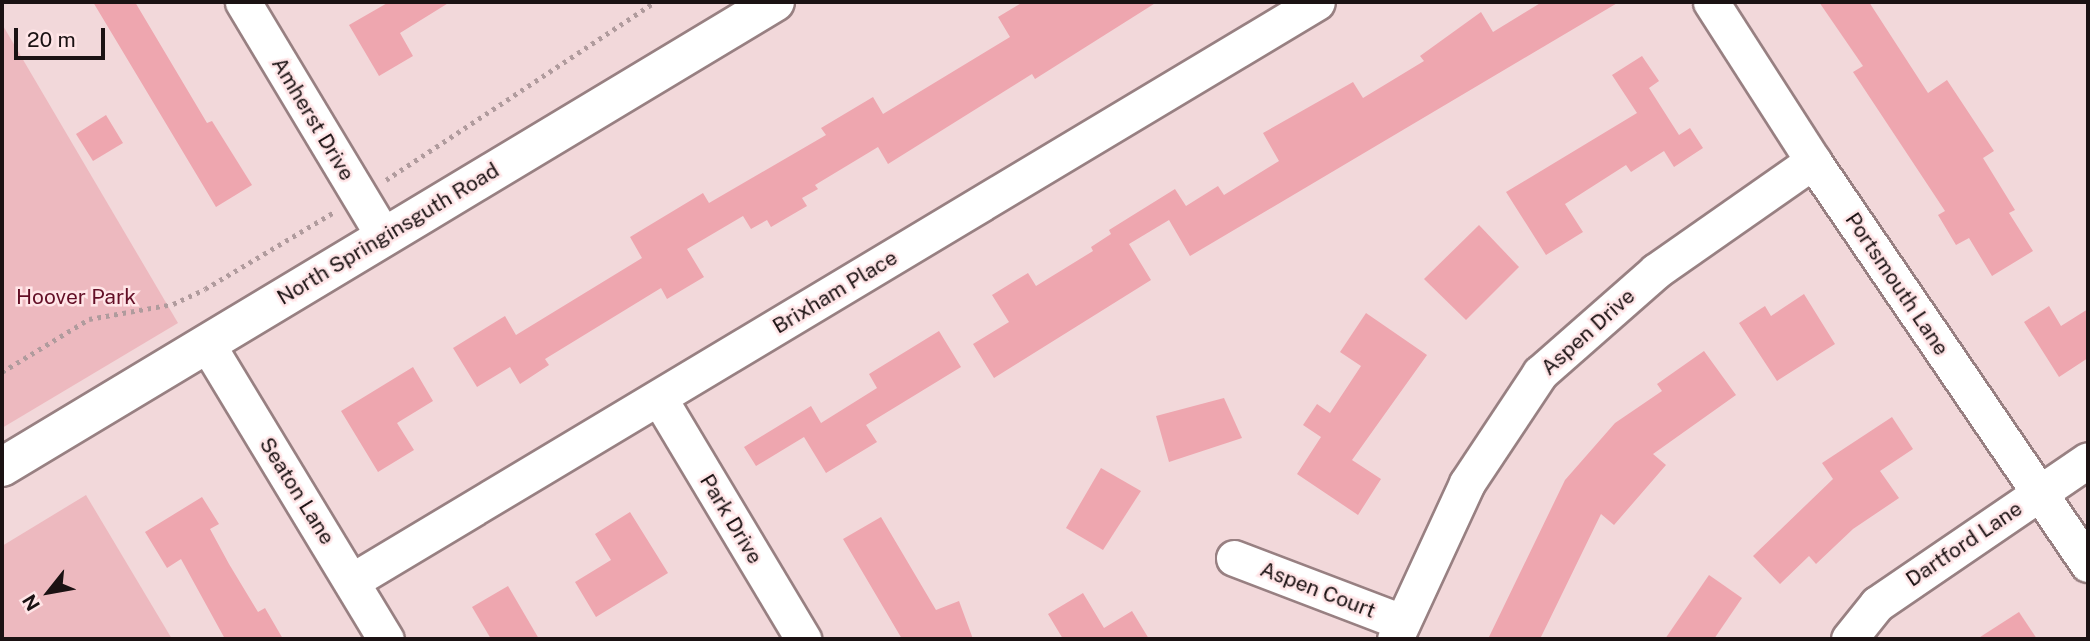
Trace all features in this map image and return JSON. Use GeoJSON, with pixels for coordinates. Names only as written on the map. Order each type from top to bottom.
{"type":"FeatureCollection","features":[{"type":"Feature","properties":{"kind":"street","name":"Amherst Drive"},"geometry":{"type":"LineString","coordinates":[[243,2],[384,237]]}},
{"type":"Feature","properties":{"kind":"street","name":"North Springinsguth Road"},"geometry":{"type":"LineString","coordinates":[[2,467],[775,2]]}},
{"type":"Feature","properties":{"kind":"street","name":"Brixham Place"},"geometry":{"type":"LineString","coordinates":[[352,581],[1317,2]]}},
{"type":"Feature","properties":{"kind":"street","name":"Portsmouth Lane"},"geometry":{"type":"LineString","coordinates":[[1710,2],[1813,161],[2088,564]]}},
{"type":"Feature","properties":{"kind":"street","name":"Aspen Drive"},"geometry":{"type":"LineString","coordinates":[[1399,631],[1468,483],[1540,373],[1656,271],[1813,161]]}},
{"type":"Feature","properties":{"kind":"street","name":"Seaton Lane"},"geometry":{"type":"LineString","coordinates":[[207,344],[386,639]]}},
{"type":"Feature","properties":{"kind":"street","name":"Park Drive"},"geometry":{"type":"LineString","coordinates":[[659,398],[803,639]]}},
{"type":"Feature","properties":{"kind":"street","name":"Dartford Lane"},"geometry":{"type":"LineString","coordinates":[[1849,639],[1877,604],[2088,460]]}},
{"type":"Feature","properties":{"kind":"street","name":"Aspen Court"},"geometry":{"type":"LineString","coordinates":[[1234,558],[1399,631]]}},
{"type":"Feature","properties":{"kind":"green space","name":"Hoover Park"},"geometry":{"type":"Polygon","coordinates":[[[2,24],[178,323],[2,428],[2,24]]]}},
{"type":"Feature","properties":{"kind":"green space"},"geometry":{"type":"Polygon","coordinates":[[[86,495],[172,639],[2,639],[2,546],[86,495]]]}},
{"type":"Feature","properties":{"kind":"building"},"geometry":{"type":"Polygon","coordinates":[[[93,2],[135,2],[207,123],[212,121],[252,185],[216,207],[93,2]]]}},
{"type":"Feature","properties":{"kind":"building"},"geometry":{"type":"Polygon","coordinates":[[[389,2],[450,2],[400,33],[413,56],[379,76],[349,25],[389,2]]]}},
{"type":"Feature","properties":{"kind":"building"},"geometry":{"type":"Polygon","coordinates":[[[1023,2],[1157,2],[1035,79],[1032,74],[888,164],[878,147],[815,185],[818,189],[802,198],[807,206],[771,227],[767,220],[751,229],[743,216],[687,249],[704,277],[667,299],[661,288],[545,359],[549,365],[520,384],[510,367],[477,387],[453,348],[505,316],[516,335],[642,258],[630,237],[703,193],[709,203],[826,135],[821,128],[873,97],[883,114],[1010,37],[998,17],[1023,2]]]}},
{"type":"Feature","properties":{"kind":"building"},"geometry":{"type":"Polygon","coordinates":[[[1542,2],[1619,2],[1190,256],[1169,220],[1129,244],[1151,280],[994,378],[973,344],[1009,322],[992,295],[1028,273],[1036,286],[1093,251],[1091,247],[1111,234],[1109,230],[1175,189],[1186,206],[1218,186],[1224,195],[1279,161],[1263,133],[1353,82],[1363,98],[1424,61],[1420,56],[1481,12],[1493,32],[1542,2]]]}},
{"type":"Feature","properties":{"kind":"building"},"geometry":{"type":"Polygon","coordinates":[[[1819,2],[1869,2],[1928,93],[1947,80],[1994,151],[1983,158],[2015,210],[2009,213],[2033,251],[1992,276],[1969,238],[1956,245],[1938,215],[1945,211],[1853,72],[1863,66],[1819,2]]]}},
{"type":"Feature","properties":{"kind":"building"},"geometry":{"type":"Polygon","coordinates":[[[1642,56],[1659,81],[1649,88],[1679,135],[1690,128],[1703,148],[1674,167],[1664,151],[1631,172],[1626,165],[1565,204],[1583,232],[1546,255],[1506,192],[1637,113],[1612,75],[1642,56]]]}},
{"type":"Feature","properties":{"kind":"building"},"geometry":{"type":"Polygon","coordinates":[[[106,115],[123,143],[93,161],[76,134],[106,115]]]}},
{"type":"Feature","properties":{"kind":"building"},"geometry":{"type":"Polygon","coordinates":[[[1479,225],[1519,267],[1466,320],[1424,279],[1479,225]]]}},
{"type":"Feature","properties":{"kind":"building"},"geometry":{"type":"Polygon","coordinates":[[[1804,294],[1835,344],[1777,381],[1739,323],[1765,306],[1771,316],[1804,294]]]}},
{"type":"Feature","properties":{"kind":"building"},"geometry":{"type":"Polygon","coordinates":[[[2049,306],[2061,326],[2088,309],[2088,358],[2059,377],[2024,322],[2049,306]]]}},
{"type":"Feature","properties":{"kind":"building"},"geometry":{"type":"Polygon","coordinates":[[[1366,313],[1427,355],[1352,460],[1381,479],[1358,515],[1297,474],[1321,437],[1303,425],[1317,404],[1330,413],[1361,366],[1340,352],[1366,313]]]}},
{"type":"Feature","properties":{"kind":"building"},"geometry":{"type":"Polygon","coordinates":[[[939,331],[961,367],[866,425],[877,442],[826,473],[804,437],[756,466],[744,447],[811,406],[821,423],[877,388],[869,374],[939,331]]]}},
{"type":"Feature","properties":{"kind":"building"},"geometry":{"type":"Polygon","coordinates":[[[1704,351],[1736,395],[1653,454],[1666,465],[1614,525],[1601,514],[1540,639],[1488,639],[1565,480],[1615,423],[1662,391],[1657,384],[1704,351]]]}},
{"type":"Feature","properties":{"kind":"building"},"geometry":{"type":"Polygon","coordinates":[[[413,367],[433,401],[397,423],[414,450],[378,472],[341,411],[413,367]]]}},
{"type":"Feature","properties":{"kind":"building"},"geometry":{"type":"Polygon","coordinates":[[[1224,398],[1242,438],[1169,462],[1156,416],[1224,398]]]}},
{"type":"Feature","properties":{"kind":"building"},"geometry":{"type":"Polygon","coordinates":[[[1892,417],[1913,449],[1880,471],[1899,498],[1853,529],[1816,564],[1809,556],[1780,584],[1753,556],[1833,479],[1822,463],[1892,417]]]}},
{"type":"Feature","properties":{"kind":"building"},"geometry":{"type":"Polygon","coordinates":[[[1101,468],[1141,491],[1103,550],[1066,528],[1101,468]]]}},
{"type":"Feature","properties":{"kind":"building"},"geometry":{"type":"Polygon","coordinates":[[[202,497],[219,524],[210,529],[229,564],[258,612],[265,608],[283,639],[225,639],[181,559],[167,568],[145,532],[202,497]]]}},
{"type":"Feature","properties":{"kind":"building"},"geometry":{"type":"Polygon","coordinates":[[[630,512],[668,573],[596,617],[575,582],[611,560],[595,534],[630,512]]]}},
{"type":"Feature","properties":{"kind":"building"},"geometry":{"type":"Polygon","coordinates":[[[881,517],[936,610],[959,601],[973,639],[902,639],[843,539],[881,517]]]}},
{"type":"Feature","properties":{"kind":"building"},"geometry":{"type":"Polygon","coordinates":[[[1709,575],[1742,598],[1714,639],[1665,639],[1709,575]]]}},
{"type":"Feature","properties":{"kind":"building"},"geometry":{"type":"Polygon","coordinates":[[[508,586],[539,639],[491,639],[472,607],[508,586]]]}},
{"type":"Feature","properties":{"kind":"building"},"geometry":{"type":"Polygon","coordinates":[[[1083,593],[1104,628],[1132,611],[1149,639],[1063,639],[1048,614],[1083,593]]]}},
{"type":"Feature","properties":{"kind":"building"},"geometry":{"type":"Polygon","coordinates":[[[2019,612],[2037,639],[1977,639],[2019,612]]]}}]}
